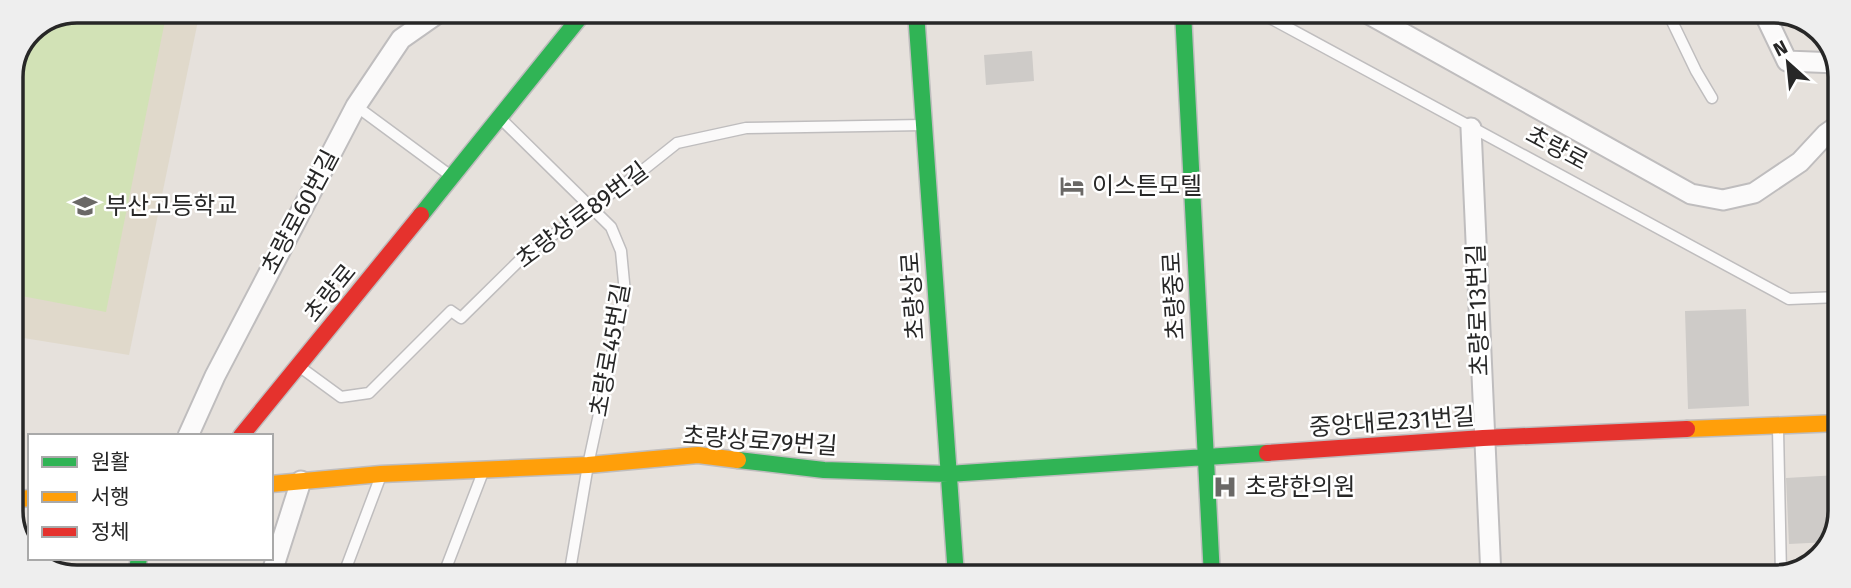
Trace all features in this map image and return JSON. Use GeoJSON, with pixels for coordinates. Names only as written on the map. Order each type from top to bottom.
{"type":"FeatureCollection","features":[{"type":"Feature","properties":{"kind":"street","name":"초량로60번길"},"geometry":{"type":"LineString","coordinates":[[189,434],[215,376],[356,106],[401,38],[423,23]]}},
{"type":"Feature","properties":{"kind":"street","name":"초량로"},"geometry":{"type":"LineString","coordinates":[[243,434],[574,23]]}},
{"type":"Feature","properties":{"kind":"street","name":"초량상로"},"geometry":{"type":"LineString","coordinates":[[917,23],[955,565]]}},
{"type":"Feature","properties":{"kind":"street","name":"초량중로"},"geometry":{"type":"LineString","coordinates":[[1184,23],[1211,565]]}},
{"type":"Feature","properties":{"kind":"street"},"geometry":{"type":"LineString","coordinates":[[1385,23],[1690,194],[1723,200],[1755,193],[1800,162],[1828,133]]}},
{"type":"Feature","properties":{"kind":"street"},"geometry":{"type":"LineString","coordinates":[[1768,23],[1787,61],[1826,63]]}},
{"type":"Feature","properties":{"kind":"street","name":"초량로13번길"},"geometry":{"type":"LineString","coordinates":[[1471,128],[1490,565]]}},
{"type":"Feature","properties":{"kind":"street","name":"중앙대로231번길"},"geometry":{"type":"LineString","coordinates":[[948,474],[1483,439],[1828,424]]}},
{"type":"Feature","properties":{"kind":"street","name":"초량상로79번길"},"geometry":{"type":"LineString","coordinates":[[273,484],[381,474],[588,465],[698,454],[824,470],[948,474]]}},
{"type":"Feature","properties":{"kind":"street"},"geometry":{"type":"LineString","coordinates":[[274,565],[301,481]]}},
{"type":"Feature","properties":{"kind":"lane","name":"초량로"},"geometry":{"type":"LineString","coordinates":[[1279,23],[1789,299],[1828,298]]}},
{"type":"Feature","properties":{"kind":"lane"},"geometry":{"type":"LineString","coordinates":[[1673,23],[1712,98]]}},
{"type":"Feature","properties":{"kind":"lane"},"geometry":{"type":"LineString","coordinates":[[356,106],[452,177]]}},
{"type":"Feature","properties":{"kind":"lane","name":"초량로45번길"},"geometry":{"type":"LineString","coordinates":[[498,116],[611,227],[621,251],[625,293],[588,465],[571,565]]}},
{"type":"Feature","properties":{"kind":"lane","name":"초량상로89번길"},"geometry":{"type":"LineString","coordinates":[[300,366],[341,397],[369,393],[451,311],[461,318],[525,255],[677,143],[746,128],[923,125]]}},
{"type":"Feature","properties":{"kind":"lane"},"geometry":{"type":"LineString","coordinates":[[1778,426],[1782,564]]}},
{"type":"Feature","properties":{"kind":"lane"},"geometry":{"type":"LineString","coordinates":[[447,565],[485,468]]}},
{"type":"Feature","properties":{"kind":"lane"},"geometry":{"type":"LineString","coordinates":[[347,565],[381,474]]}},
{"type":"Feature","properties":{"kind":"shaded area","name":"부산고등학교"},"geometry":{"type":"Polygon","coordinates":[[[198,23],[129,355],[23,338],[24,66],[32,47],[39,39],[56,27],[66,24],[198,23]]]}},
{"type":"Feature","properties":{"kind":"green space","name":"부산고등학교"},"geometry":{"type":"Polygon","coordinates":[[[77,23],[165,23],[106,312],[23,296],[24,66],[32,47],[56,27],[77,23]]]}},
{"type":"Feature","properties":{"kind":"building"},"geometry":{"type":"Polygon","coordinates":[[[1032,51],[1034,81],[986,85],[984,55],[1032,51]]]}},
{"type":"Feature","properties":{"kind":"building"},"geometry":{"type":"Polygon","coordinates":[[[1746,309],[1749,406],[1688,409],[1685,311],[1746,309]]]}},
{"type":"Feature","properties":{"kind":"building"},"geometry":{"type":"Polygon","coordinates":[[[1828,476],[1826,525],[1818,543],[1789,544],[1786,478],[1828,476]]]}},
{"type":"Feature","properties":{"kind":"traffic: fast"},"geometry":{"type":"LineString","coordinates":[[421,215],[575,23]]}},
{"type":"Feature","properties":{"kind":"traffic: fast"},"geometry":{"type":"LineString","coordinates":[[917,23],[955,565]]}},
{"type":"Feature","properties":{"kind":"traffic: fast"},"geometry":{"type":"LineString","coordinates":[[1184,23],[1211,565]]}},
{"type":"Feature","properties":{"kind":"traffic: fast"},"geometry":{"type":"LineString","coordinates":[[738,460],[824,470],[948,474],[1267,453]]}},
{"type":"Feature","properties":{"kind":"traffic: fast"},"geometry":{"type":"LineString","coordinates":[[138,565],[139,560]]}},
{"type":"Feature","properties":{"kind":"traffic: slow"},"geometry":{"type":"LineString","coordinates":[[1687,429],[1828,423]]}},
{"type":"Feature","properties":{"kind":"traffic: slow"},"geometry":{"type":"LineString","coordinates":[[273,484],[381,474],[588,465],[698,455],[738,460]]}},
{"type":"Feature","properties":{"kind":"traffic: slow"},"geometry":{"type":"LineString","coordinates":[[23,499],[28,498]]}},
{"type":"Feature","properties":{"kind":"traffic: jam"},"geometry":{"type":"LineString","coordinates":[[243,434],[421,215]]}},
{"type":"Feature","properties":{"kind":"traffic: jam"},"geometry":{"type":"LineString","coordinates":[[1267,453],[1483,438],[1687,429]]}},
{"type":"Feature","properties":{"kind":"place","name":"이스튼모텔"},"geometry":{"type":"Point","coordinates":[1072,186]}},
{"type":"Feature","properties":{"kind":"place","name":"부산고등학교"},"geometry":{"type":"Point","coordinates":[85,206]}},
{"type":"Feature","properties":{"kind":"place","name":"초량한의원"},"geometry":{"type":"Point","coordinates":[1225,487]}}]}
